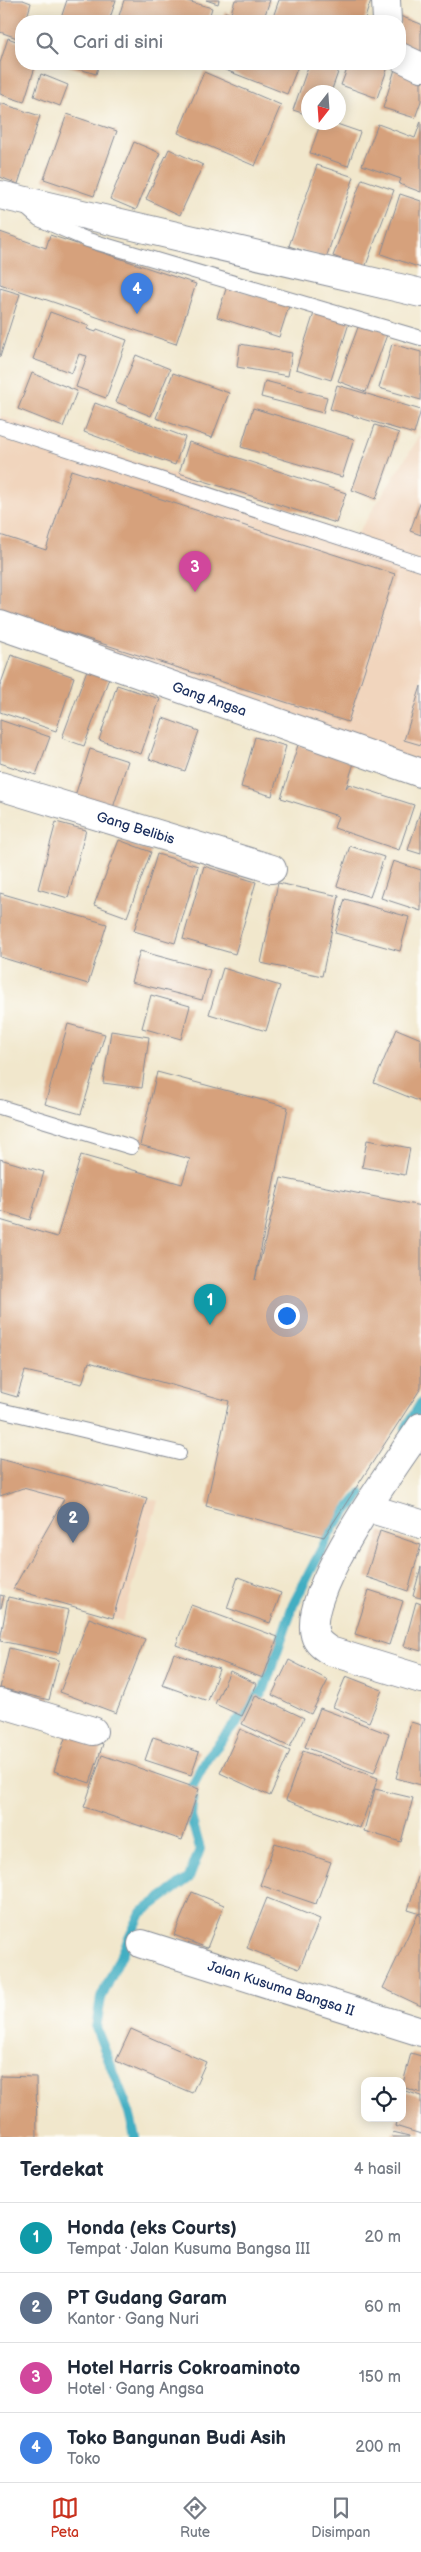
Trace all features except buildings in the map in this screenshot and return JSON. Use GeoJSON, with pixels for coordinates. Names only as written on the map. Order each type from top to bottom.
{"type":"FeatureCollection","features":[{"type":"Feature","properties":{"kind":"street"},"geometry":{"type":"LineString","coordinates":[[386,0],[387,15]]}},
{"type":"Feature","properties":{"kind":"street"},"geometry":{"type":"LineString","coordinates":[[406,60],[421,67]]}},
{"type":"Feature","properties":{"kind":"street"},"geometry":{"type":"LineString","coordinates":[[8,197],[421,294]]}},
{"type":"Feature","properties":{"kind":"street","name":"Gang Angsa"},"geometry":{"type":"LineString","coordinates":[[0,624],[421,773]]}},
{"type":"Feature","properties":{"kind":"street","name":"Gang Belibis"},"geometry":{"type":"LineString","coordinates":[[0,786],[272,870]]}},
{"type":"Feature","properties":{"kind":"street"},"geometry":{"type":"LineString","coordinates":[[421,1426],[340,1551],[323,1585],[314,1622],[315,1636],[320,1645],[330,1651],[421,1679]]}},
{"type":"Feature","properties":{"kind":"street"},"geometry":{"type":"LineString","coordinates":[[368,1508],[421,1524]]}},
{"type":"Feature","properties":{"kind":"street"},"geometry":{"type":"LineString","coordinates":[[0,1703],[93,1731]]}},
{"type":"Feature","properties":{"kind":"street","name":"Jalan Kusuma Bangsa II"},"geometry":{"type":"LineString","coordinates":[[142,1944],[421,2032]]}},
{"type":"Feature","properties":{"kind":"lane"},"geometry":{"type":"LineString","coordinates":[[8,197],[39,220],[88,240],[421,338]]}},
{"type":"Feature","properties":{"kind":"lane"},"geometry":{"type":"LineString","coordinates":[[0,427],[421,564]]}},
{"type":"Feature","properties":{"kind":"lane"},"geometry":{"type":"LineString","coordinates":[[0,1107],[131,1147]]}},
{"type":"Feature","properties":{"kind":"lane"},"geometry":{"type":"LineString","coordinates":[[0,1410],[179,1453]]}},
{"type":"Feature","properties":{"kind":"shaded area"},"geometry":{"type":"Polygon","coordinates":[[[0,416],[356,536],[421,434],[421,762],[0,618],[0,416]]]}},
{"type":"Feature","properties":{"kind":"shaded area"},"geometry":{"type":"Polygon","coordinates":[[[0,1459],[158,1501],[123,1621],[0,1585],[0,1459]]]}},
{"type":"Feature","properties":{"kind":"waterway"},"geometry":{"type":"LineString","coordinates":[[406,1428],[421,1403]]}},
{"type":"Feature","properties":{"kind":"waterway"},"geometry":{"type":"LineString","coordinates":[[135,2137],[129,2112],[96,2028],[101,1998],[141,1913],[189,1878],[200,1849],[191,1817],[193,1785],[208,1757],[264,1689],[293,1605],[333,1527],[361,1494]]}},
{"type":"Feature","properties":{"kind":"place","name":"Toko Bangunan Budi Asih"},"geometry":{"type":"Point","coordinates":[137,314]}},
{"type":"Feature","properties":{"kind":"place","name":"Hotel Harris Cokroaminoto"},"geometry":{"type":"Point","coordinates":[195,592]}},
{"type":"Feature","properties":{"kind":"place","name":"Honda (eks Courts)"},"geometry":{"type":"Point","coordinates":[210,1325]}},
{"type":"Feature","properties":{"kind":"place","name":"PT Gudang Garam"},"geometry":{"type":"Point","coordinates":[73,1543]}}]}
